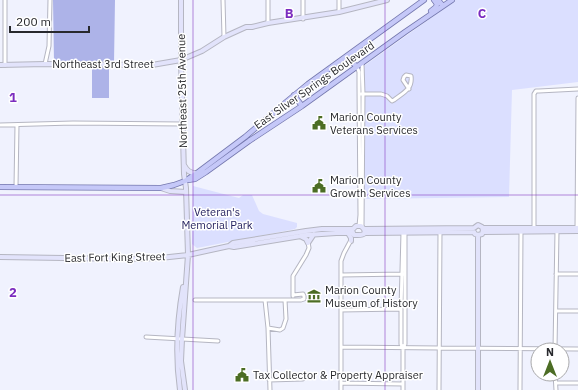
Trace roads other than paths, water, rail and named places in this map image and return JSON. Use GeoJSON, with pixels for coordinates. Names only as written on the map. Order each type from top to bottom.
{"type":"FeatureCollection","features":[{"type":"Feature","properties":{"kind":"main road","name":"East Silver Springs Boulevard"},"geometry":{"type":"LineString","coordinates":[[185,181],[245,137],[294,95],[424,0]]}},
{"type":"Feature","properties":{"kind":"main road"},"geometry":{"type":"LineString","coordinates":[[414,26],[416,21],[436,7],[437,4],[434,0]]}},
{"type":"Feature","properties":{"kind":"main road"},"geometry":{"type":"LineString","coordinates":[[438,0],[443,6]]}},
{"type":"Feature","properties":{"kind":"main road","name":"East Silver Springs Boulevard"},"geometry":{"type":"LineString","coordinates":[[0,187],[161,188],[195,179],[302,106],[452,0]]}},
{"type":"Feature","properties":{"kind":"main road"},"geometry":{"type":"LineString","coordinates":[[357,67],[351,61],[351,56],[379,33]]}},
{"type":"Feature","properties":{"kind":"main road"},"geometry":{"type":"LineString","coordinates":[[294,95],[302,106]]}},
{"type":"Feature","properties":{"kind":"street"},"geometry":{"type":"LineString","coordinates":[[3,64],[5,0]]}},
{"type":"Feature","properties":{"kind":"street"},"geometry":{"type":"LineString","coordinates":[[45,64],[49,46],[50,0]]}},
{"type":"Feature","properties":{"kind":"street","name":"Northeast 25th Avenue"},"geometry":{"type":"LineString","coordinates":[[179,339],[188,255],[182,124],[181,0]]}},
{"type":"Feature","properties":{"kind":"street"},"geometry":{"type":"LineString","coordinates":[[223,0],[224,37]]}},
{"type":"Feature","properties":{"kind":"street"},"geometry":{"type":"LineString","coordinates":[[268,0],[268,24]]}},
{"type":"Feature","properties":{"kind":"street"},"geometry":{"type":"LineString","coordinates":[[303,0],[303,18]]}},
{"type":"Feature","properties":{"kind":"street"},"geometry":{"type":"LineString","coordinates":[[339,0],[339,12]]}},
{"type":"Feature","properties":{"kind":"street","name":"Northeast 3rd Street"},"geometry":{"type":"LineString","coordinates":[[3,64],[152,65],[181,60],[202,51],[224,37],[246,27],[339,12],[387,0]]}},
{"type":"Feature","properties":{"kind":"street"},"geometry":{"type":"LineString","coordinates":[[353,232],[360,236],[363,234],[362,63]]}},
{"type":"Feature","properties":{"kind":"street"},"geometry":{"type":"LineString","coordinates":[[357,67],[361,94]]}},
{"type":"Feature","properties":{"kind":"street"},"geometry":{"type":"LineString","coordinates":[[361,94],[381,94],[394,100],[409,89]]}},
{"type":"Feature","properties":{"kind":"street"},"geometry":{"type":"LineString","coordinates":[[534,230],[534,94],[536,91],[578,89]]}},
{"type":"Feature","properties":{"kind":"street"},"geometry":{"type":"LineString","coordinates":[[577,229],[578,98]]}},
{"type":"Feature","properties":{"kind":"street"},"geometry":{"type":"LineString","coordinates":[[0,125],[73,123],[182,124]]}},
{"type":"Feature","properties":{"kind":"street"},"geometry":{"type":"LineString","coordinates":[[16,187],[17,125]]}},
{"type":"Feature","properties":{"kind":"street"},"geometry":{"type":"LineString","coordinates":[[184,165],[187,171],[197,173]]}},
{"type":"Feature","properties":{"kind":"street"},"geometry":{"type":"LineString","coordinates":[[161,188],[170,191],[186,192]]}},
{"type":"Feature","properties":{"kind":"street"},"geometry":{"type":"LineString","coordinates":[[341,390],[341,261],[351,241],[356,226],[362,229],[440,232],[474,230],[478,225],[483,230],[557,231],[577,229]]}},
{"type":"Feature","properties":{"kind":"street","name":"East Fort King Street"},"geometry":{"type":"LineString","coordinates":[[230,246],[234,248],[298,236],[322,229],[353,232]]}},
{"type":"Feature","properties":{"kind":"street"},"geometry":{"type":"LineString","coordinates":[[483,230],[577,229]]}},
{"type":"Feature","properties":{"kind":"street"},"geometry":{"type":"LineString","coordinates":[[404,231],[474,230]]}},
{"type":"Feature","properties":{"kind":"street"},"geometry":{"type":"LineString","coordinates":[[474,230],[475,234],[478,235],[478,390]]}},
{"type":"Feature","properties":{"kind":"street"},"geometry":{"type":"LineString","coordinates":[[478,235],[482,234],[483,230]]}},
{"type":"Feature","properties":{"kind":"street"},"geometry":{"type":"LineString","coordinates":[[403,390],[403,348],[405,344],[404,231]]}},
{"type":"Feature","properties":{"kind":"street"},"geometry":{"type":"LineString","coordinates":[[520,390],[521,231]]}},
{"type":"Feature","properties":{"kind":"street"},"geometry":{"type":"LineString","coordinates":[[555,342],[557,231]]}},
{"type":"Feature","properties":{"kind":"street","name":"East Fort King Street"},"geometry":{"type":"LineString","coordinates":[[0,258],[160,258],[188,255],[230,246],[233,243],[288,233],[314,234],[353,232]]}},
{"type":"Feature","properties":{"kind":"street"},"geometry":{"type":"LineString","coordinates":[[440,232],[440,390]]}},
{"type":"Feature","properties":{"kind":"street"},"geometry":{"type":"LineString","coordinates":[[293,300],[293,276],[306,256],[309,248],[306,233]]}},
{"type":"Feature","properties":{"kind":"street"},"geometry":{"type":"LineString","coordinates":[[348,233],[351,241]]}},
{"type":"Feature","properties":{"kind":"street"},"geometry":{"type":"LineString","coordinates":[[308,243],[314,234]]}},
{"type":"Feature","properties":{"kind":"street"},"geometry":{"type":"LineString","coordinates":[[298,236],[306,239],[308,243]]}},
{"type":"Feature","properties":{"kind":"street"},"geometry":{"type":"LineString","coordinates":[[341,274],[404,274]]}},
{"type":"Feature","properties":{"kind":"street"},"geometry":{"type":"LineString","coordinates":[[403,348],[401,344],[401,309],[404,274]]}},
{"type":"Feature","properties":{"kind":"street"},"geometry":{"type":"LineString","coordinates":[[556,274],[578,274]]}},
{"type":"Feature","properties":{"kind":"street"},"geometry":{"type":"LineString","coordinates":[[195,300],[304,299],[302,294],[293,294]]}},
{"type":"Feature","properties":{"kind":"street"},"geometry":{"type":"LineString","coordinates":[[265,300],[268,328],[270,390]]}},
{"type":"Feature","properties":{"kind":"street"},"geometry":{"type":"LineString","coordinates":[[268,328],[280,330],[283,328],[286,319],[285,300]]}},
{"type":"Feature","properties":{"kind":"street"},"geometry":{"type":"LineString","coordinates":[[341,310],[401,309]]}},
{"type":"Feature","properties":{"kind":"street"},"geometry":{"type":"LineString","coordinates":[[556,311],[578,311]]}},
{"type":"Feature","properties":{"kind":"street"},"geometry":{"type":"LineString","coordinates":[[146,337],[218,341]]}},
{"type":"Feature","properties":{"kind":"street"},"geometry":{"type":"LineString","coordinates":[[179,339],[177,361],[180,390]]}},
{"type":"Feature","properties":{"kind":"street"},"geometry":{"type":"LineString","coordinates":[[179,339],[184,390]]}},
{"type":"Feature","properties":{"kind":"street"},"geometry":{"type":"LineString","coordinates":[[341,347],[530,348]]}},
{"type":"Feature","properties":{"kind":"street"},"geometry":{"type":"LineString","coordinates":[[269,380],[303,379]]}},
{"type":"Feature","properties":{"kind":"street"},"geometry":{"type":"LineString","coordinates":[[341,383],[403,384]]}},
{"type":"Feature","properties":{"kind":"street"},"geometry":{"type":"LineString","coordinates":[[556,390],[556,383],[578,383]]}},
{"type":"Feature","properties":{"kind":"place","name":"Marion County Veterans Services"},"geometry":{"type":"Point","coordinates":[319,123]}},
{"type":"Feature","properties":{"kind":"place","name":"Marion County Growth Services"},"geometry":{"type":"Point","coordinates":[319,186]}},
{"type":"Feature","properties":{"kind":"place","name":"Marion County Museum of History"},"geometry":{"type":"Point","coordinates":[314,296]}},
{"type":"Feature","properties":{"kind":"place","name":"Tax Collector & Property Appraiser"},"geometry":{"type":"Point","coordinates":[242,375]}},
{"type":"Feature","properties":{"kind":"park label","name":"Veteran's Memorial Park"},"geometry":{"type":"Point","coordinates":[217,218]}}]}
